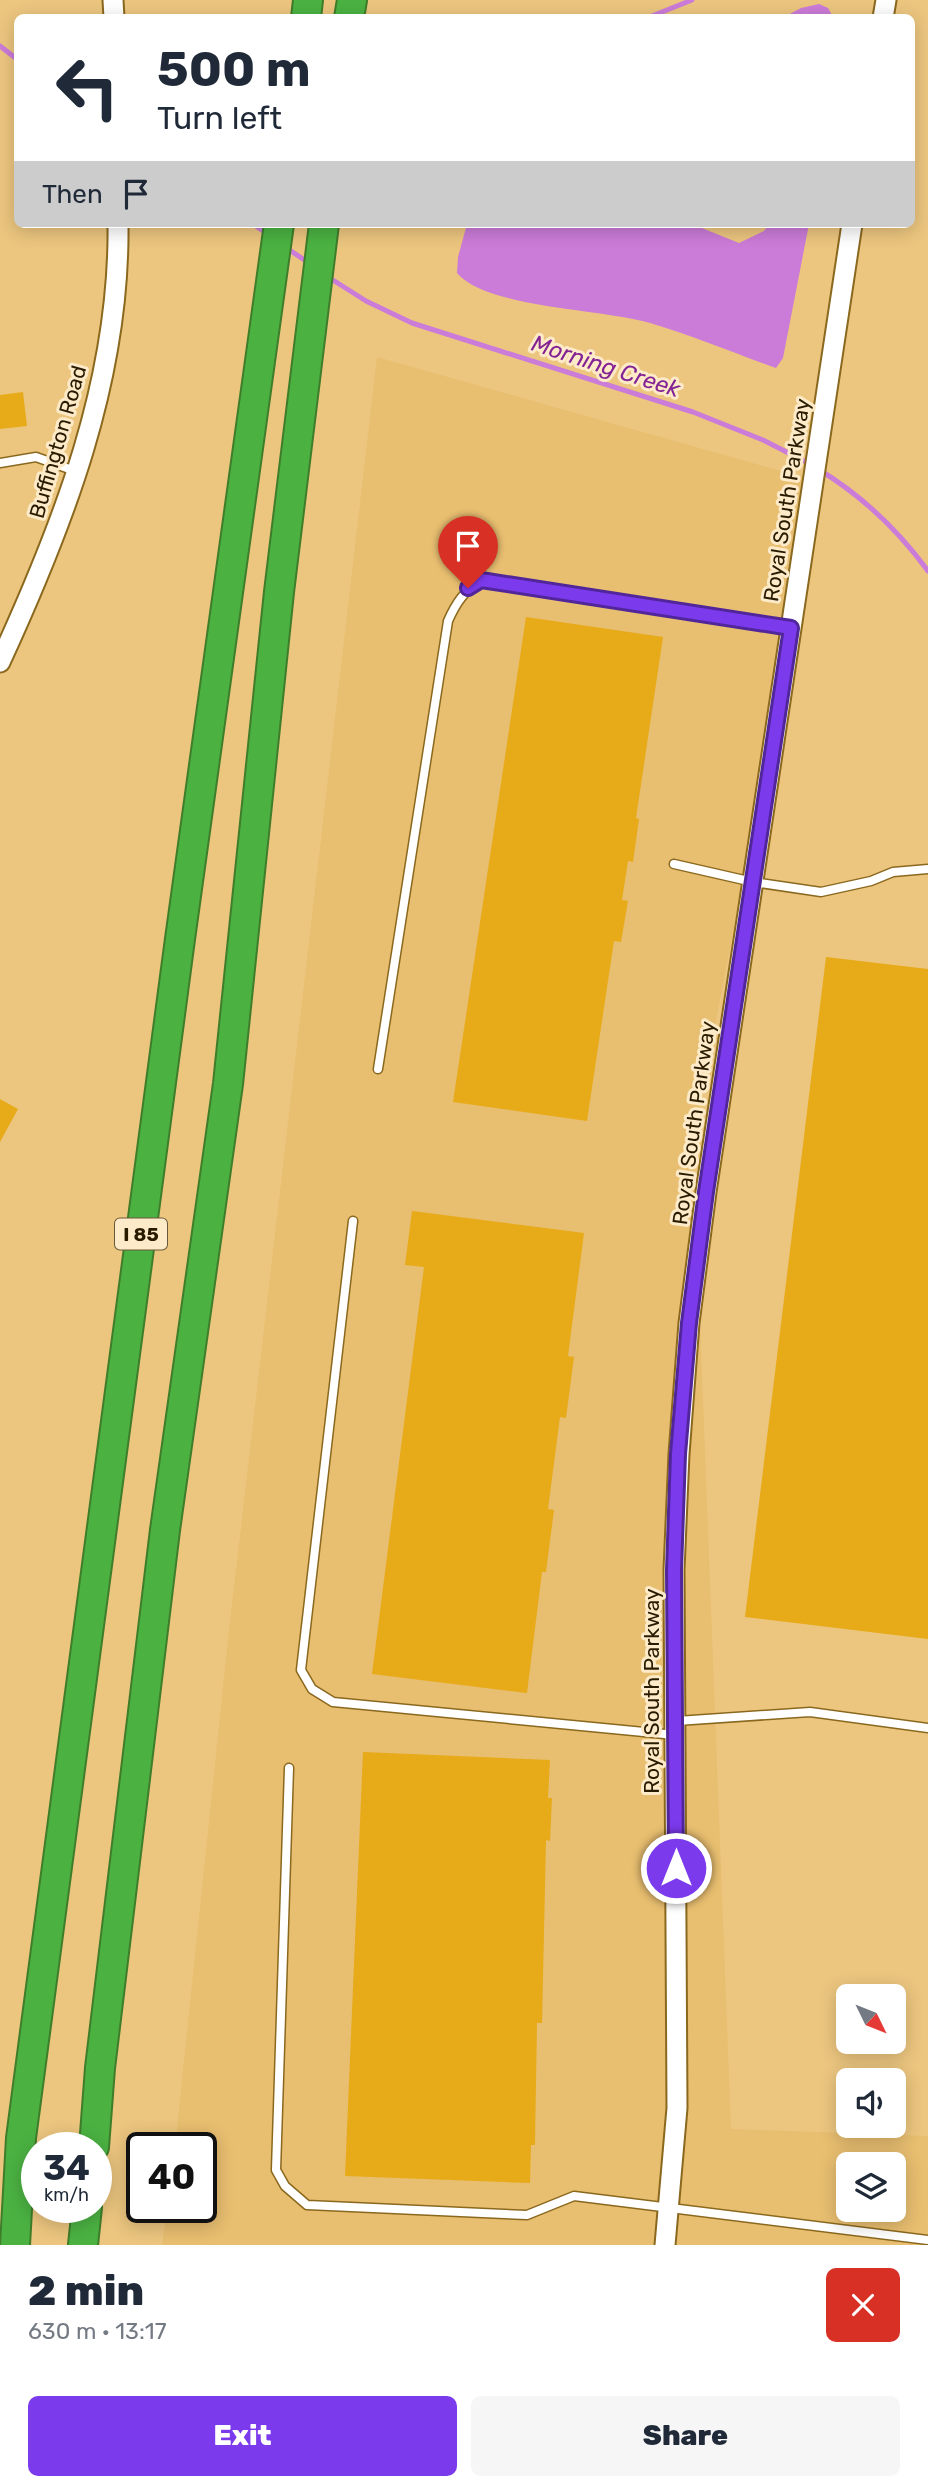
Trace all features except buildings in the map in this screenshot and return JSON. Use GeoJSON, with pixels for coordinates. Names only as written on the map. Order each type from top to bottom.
{"type":"FeatureCollection","features":[{"type":"Feature","properties":{"kind":"highway","name":"I 85"},"geometry":{"type":"LineString","coordinates":[[15,2245],[20,2138],[278,228]]}},
{"type":"Feature","properties":{"kind":"highway"},"geometry":{"type":"LineString","coordinates":[[95,2132],[100,2068],[160,1572],[228,1084],[279,592],[324,228]]}},
{"type":"Feature","properties":{"kind":"highway"},"geometry":{"type":"LineString","coordinates":[[83,2245],[86,2223]]}},
{"type":"Feature","properties":{"kind":"street","name":"Buffington Road"},"geometry":{"type":"LineString","coordinates":[[0,662],[45,564],[78,472],[96,408],[110,329],[118,228]]}},
{"type":"Feature","properties":{"kind":"street","name":"Royal South Parkway"},"geometry":{"type":"LineString","coordinates":[[665,2245],[671,2207],[677,2108],[674,1570],[678,1454],[689,1323],[752,882],[851,228]]}},
{"type":"Feature","properties":{"kind":"lane"},"geometry":{"type":"LineString","coordinates":[[0,463],[36,457],[78,472]]}},
{"type":"Feature","properties":{"kind":"lane"},"geometry":{"type":"LineString","coordinates":[[377,1069],[448,621],[457,601],[468,588],[481,580],[791,628]]}},
{"type":"Feature","properties":{"kind":"lane"},"geometry":{"type":"LineString","coordinates":[[674,864],[752,882],[821,892],[893,872],[928,869]]}},
{"type":"Feature","properties":{"kind":"lane"},"geometry":{"type":"LineString","coordinates":[[352,1221],[301,1670],[312,1689],[333,1702],[675,1728],[810,1712],[928,1728]]}},
{"type":"Feature","properties":{"kind":"lane"},"geometry":{"type":"LineString","coordinates":[[289,1768],[276,2170],[285,2186],[307,2205],[527,2215],[574,2196],[928,2240]]}},
{"type":"Feature","properties":{"kind":"shaded area"},"geometry":{"type":"Polygon","coordinates":[[[819,4],[828,8],[831,14],[790,14],[819,4]]]}},
{"type":"Feature","properties":{"kind":"shaded area"},"geometry":{"type":"Polygon","coordinates":[[[466,228],[702,228],[739,243],[766,228],[808,228],[783,358],[776,368],[650,323],[518,301],[493,294],[472,285],[457,273],[458,257],[466,228]]]}},
{"type":"Feature","properties":{"kind":"shaded area"},"geometry":{"type":"Polygon","coordinates":[[[377,357],[820,482],[693,1140],[731,2129],[836,2133],[836,2138],[928,2136],[928,2245],[162,2245],[165,2223],[217,2223],[217,2132],[177,2132],[229,1630],[377,357]]]}},
{"type":"Feature","properties":{"kind":"waterway"},"geometry":{"type":"LineString","coordinates":[[657,14],[692,0]]}},
{"type":"Feature","properties":{"kind":"waterway","name":"Morning Creek"},"geometry":{"type":"LineString","coordinates":[[0,46],[14,57]]}},
{"type":"Feature","properties":{"kind":"waterway","name":"Morning Creek"},"geometry":{"type":"LineString","coordinates":[[259,228],[269,235]]}},
{"type":"Feature","properties":{"kind":"waterway","name":"Morning Creek"},"geometry":{"type":"LineString","coordinates":[[285,247],[309,263]]}},
{"type":"Feature","properties":{"kind":"waterway","name":"Morning Creek"},"geometry":{"type":"LineString","coordinates":[[325,275],[366,301],[412,323],[693,412],[763,440],[810,464]]}},
{"type":"Feature","properties":{"kind":"waterway","name":"Morning Creek"},"geometry":{"type":"LineString","coordinates":[[818,469],[878,514],[928,571]]}},
{"type":"Feature","properties":{"kind":"route"},"geometry":{"type":"LineString","coordinates":[[468,588],[481,580],[791,628],[706,1192],[689,1323],[678,1454],[674,1570],[676,1868]]}}]}
